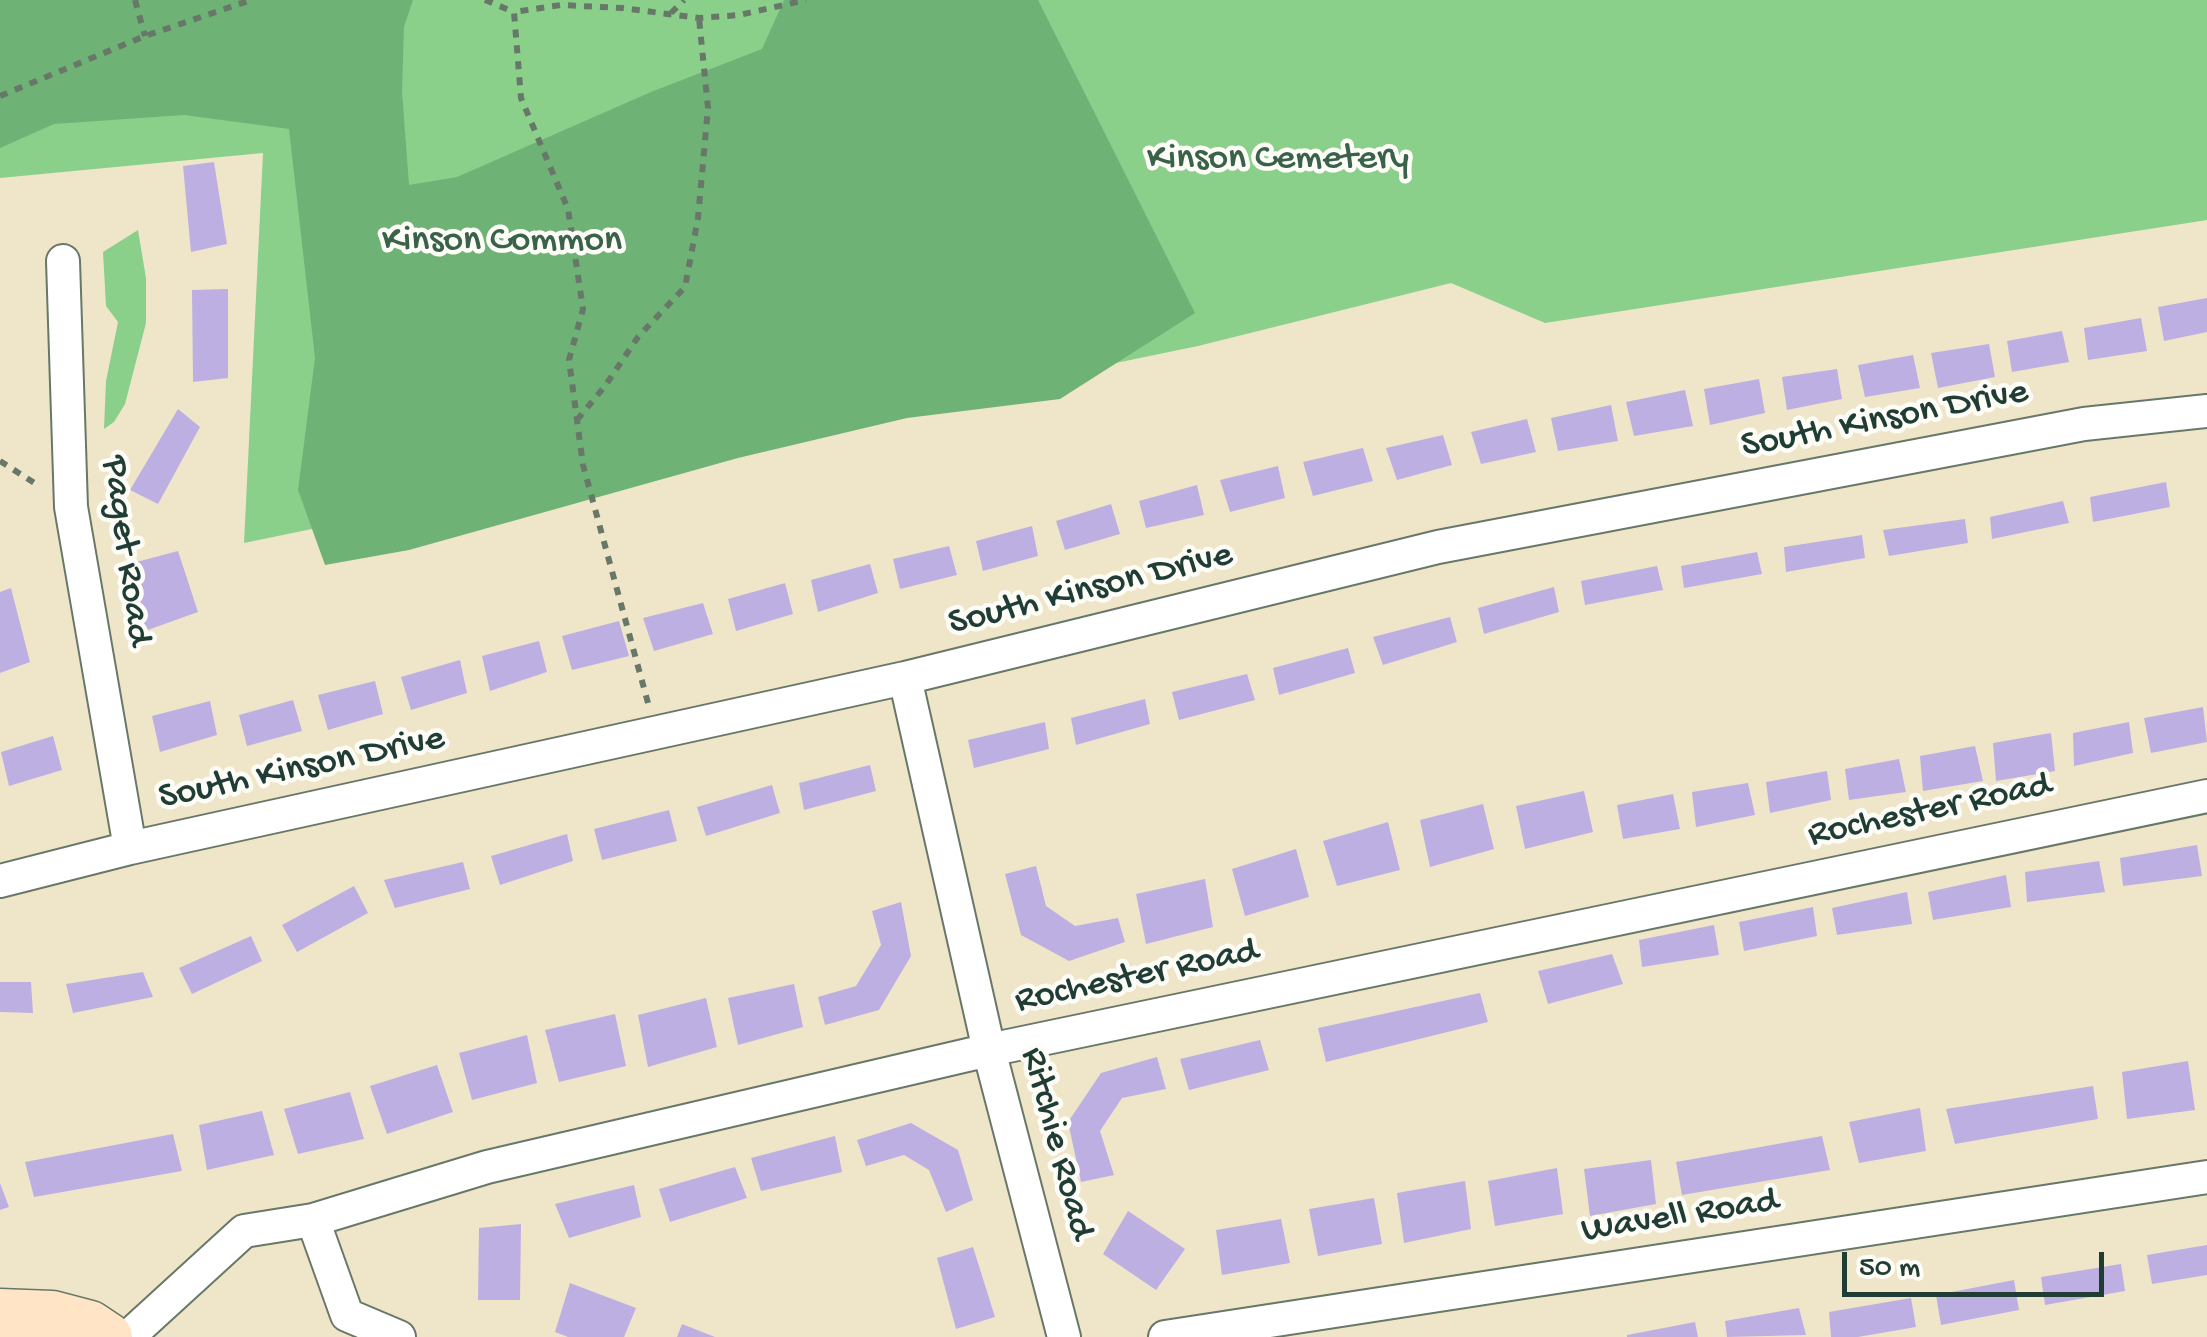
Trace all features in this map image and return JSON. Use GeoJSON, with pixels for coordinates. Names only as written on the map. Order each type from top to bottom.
{"type":"FeatureCollection","features":[{"type":"Feature","properties":{"kind":"street","name":"Paget Road"},"geometry":{"type":"LineString","coordinates":[[64,261],[71,507],[130,848]]}},
{"type":"Feature","properties":{"kind":"street","name":"South Kinson Drive"},"geometry":{"type":"LineString","coordinates":[[0,881],[130,848],[905,678],[1438,546],[2084,424],[2207,411]]}},
{"type":"Feature","properties":{"kind":"street","name":"Ritchie Road"},"geometry":{"type":"LineString","coordinates":[[905,678],[988,1050],[1064,1337]]}},
{"type":"Feature","properties":{"kind":"street","name":"Rochester Road"},"geometry":{"type":"LineString","coordinates":[[128,1337],[244,1231],[313,1220],[487,1166],[988,1050],[2207,796]]}},
{"type":"Feature","properties":{"kind":"street","name":"Wavell Road"},"geometry":{"type":"LineString","coordinates":[[1165,1337],[2207,1177]]}},
{"type":"Feature","properties":{"kind":"street"},"geometry":{"type":"LineString","coordinates":[[313,1220],[347,1315],[399,1337]]}},
{"type":"Feature","properties":{"kind":"street"},"geometry":{"type":"LineString","coordinates":[[0,1313],[52,1316],[90,1325],[108,1337]]}},
{"type":"Feature","properties":{"kind":"path"},"geometry":{"type":"LineString","coordinates":[[135,0],[145,36]]}},
{"type":"Feature","properties":{"kind":"path"},"geometry":{"type":"LineString","coordinates":[[0,96],[145,36],[250,0]]}},
{"type":"Feature","properties":{"kind":"path"},"geometry":{"type":"LineString","coordinates":[[484,0],[514,12],[561,5],[699,18],[739,15],[806,0]]}},
{"type":"Feature","properties":{"kind":"path"},"geometry":{"type":"LineString","coordinates":[[670,14],[684,0]]}},
{"type":"Feature","properties":{"kind":"path"},"geometry":{"type":"LineString","coordinates":[[514,12],[521,98],[568,209],[583,309],[569,360],[583,465],[656,733]]}},
{"type":"Feature","properties":{"kind":"path"},"geometry":{"type":"LineString","coordinates":[[577,420],[638,337],[685,287],[698,218],[708,108],[699,18]]}},
{"type":"Feature","properties":{"kind":"green space","name":"Kinson Cemetery"},"geometry":{"type":"Polygon","coordinates":[[[0,0],[2207,0],[2207,220],[1545,323],[1451,283],[1198,346],[244,543],[263,153],[0,178],[0,0]]]}},
{"type":"Feature","properties":{"kind":"green space","name":"Kinson Common"},"geometry":{"type":"Polygon","coordinates":[[[0,0],[413,0],[404,27],[402,91],[409,185],[457,177],[651,92],[762,49],[784,0],[1038,0],[1195,313],[1060,399],[907,418],[738,458],[409,550],[325,565],[298,490],[315,358],[289,129],[184,115],[54,124],[0,148],[0,0]]]}},
{"type":"Feature","properties":{"kind":"green space"},"geometry":{"type":"Polygon","coordinates":[[[138,230],[146,278],[146,323],[125,404],[114,422],[104,429],[106,381],[118,322],[106,306],[103,252],[138,230]]]}},
{"type":"Feature","properties":{"kind":"building"},"geometry":{"type":"Polygon","coordinates":[[[214,162],[227,244],[191,252],[183,166],[214,162]]]}},
{"type":"Feature","properties":{"kind":"building"},"geometry":{"type":"Polygon","coordinates":[[[228,289],[228,378],[193,382],[192,290],[228,289]]]}},
{"type":"Feature","properties":{"kind":"building"},"geometry":{"type":"Polygon","coordinates":[[[2207,298],[2207,332],[2164,341],[2158,307],[2207,298]]]}},
{"type":"Feature","properties":{"kind":"building"},"geometry":{"type":"Polygon","coordinates":[[[2141,318],[2147,351],[2088,360],[2084,328],[2141,318]]]}},
{"type":"Feature","properties":{"kind":"building"},"geometry":{"type":"Polygon","coordinates":[[[2062,331],[2069,362],[2012,372],[2007,341],[2062,331]]]}},
{"type":"Feature","properties":{"kind":"building"},"geometry":{"type":"Polygon","coordinates":[[[1989,344],[1995,377],[1938,388],[1931,353],[1989,344]]]}},
{"type":"Feature","properties":{"kind":"building"},"geometry":{"type":"Polygon","coordinates":[[[1913,355],[1920,388],[1865,397],[1858,365],[1913,355]]]}},
{"type":"Feature","properties":{"kind":"building"},"geometry":{"type":"Polygon","coordinates":[[[1837,369],[1842,399],[1787,410],[1782,377],[1837,369]]]}},
{"type":"Feature","properties":{"kind":"building"},"geometry":{"type":"Polygon","coordinates":[[[1759,379],[1765,413],[1710,425],[1704,389],[1759,379]]]}},
{"type":"Feature","properties":{"kind":"building"},"geometry":{"type":"Polygon","coordinates":[[[1685,390],[1693,426],[1634,436],[1626,402],[1685,390]]]}},
{"type":"Feature","properties":{"kind":"building"},"geometry":{"type":"Polygon","coordinates":[[[1611,405],[1618,441],[1558,451],[1551,418],[1611,405]]]}},
{"type":"Feature","properties":{"kind":"building"},"geometry":{"type":"Polygon","coordinates":[[[178,409],[200,427],[158,504],[130,490],[178,409]]]}},
{"type":"Feature","properties":{"kind":"building"},"geometry":{"type":"Polygon","coordinates":[[[1527,419],[1536,452],[1481,464],[1471,432],[1527,419]]]}},
{"type":"Feature","properties":{"kind":"building"},"geometry":{"type":"Polygon","coordinates":[[[1443,435],[1452,465],[1397,480],[1386,448],[1443,435]]]}},
{"type":"Feature","properties":{"kind":"building"},"geometry":{"type":"Polygon","coordinates":[[[1363,448],[1373,481],[1313,496],[1303,462],[1363,448]]]}},
{"type":"Feature","properties":{"kind":"building"},"geometry":{"type":"Polygon","coordinates":[[[1278,466],[1285,498],[1230,512],[1220,480],[1278,466]]]}},
{"type":"Feature","properties":{"kind":"building"},"geometry":{"type":"Polygon","coordinates":[[[2166,482],[2170,507],[2093,522],[2090,497],[2166,482]]]}},
{"type":"Feature","properties":{"kind":"building"},"geometry":{"type":"Polygon","coordinates":[[[1197,485],[1204,515],[1146,528],[1139,501],[1197,485]]]}},
{"type":"Feature","properties":{"kind":"building"},"geometry":{"type":"Polygon","coordinates":[[[2063,501],[2069,523],[1992,539],[1990,517],[2063,501]]]}},
{"type":"Feature","properties":{"kind":"building"},"geometry":{"type":"Polygon","coordinates":[[[1111,504],[1120,534],[1065,550],[1056,521],[1111,504]]]}},
{"type":"Feature","properties":{"kind":"building"},"geometry":{"type":"Polygon","coordinates":[[[1965,519],[1968,543],[1889,556],[1883,530],[1965,519]]]}},
{"type":"Feature","properties":{"kind":"building"},"geometry":{"type":"Polygon","coordinates":[[[1032,526],[1038,556],[983,571],[976,541],[1032,526]]]}},
{"type":"Feature","properties":{"kind":"building"},"geometry":{"type":"Polygon","coordinates":[[[1862,535],[1865,558],[1786,572],[1784,547],[1862,535]]]}},
{"type":"Feature","properties":{"kind":"building"},"geometry":{"type":"Polygon","coordinates":[[[949,546],[957,575],[900,589],[893,559],[949,546]]]}},
{"type":"Feature","properties":{"kind":"building"},"geometry":{"type":"Polygon","coordinates":[[[178,551],[198,612],[145,631],[129,564],[178,551]]]}},
{"type":"Feature","properties":{"kind":"building"},"geometry":{"type":"Polygon","coordinates":[[[1757,552],[1762,574],[1684,588],[1681,566],[1757,552]]]}},
{"type":"Feature","properties":{"kind":"building"},"geometry":{"type":"Polygon","coordinates":[[[870,564],[878,593],[818,612],[811,580],[870,564]]]}},
{"type":"Feature","properties":{"kind":"building"},"geometry":{"type":"Polygon","coordinates":[[[1657,566],[1663,590],[1585,605],[1581,581],[1657,566]]]}},
{"type":"Feature","properties":{"kind":"building"},"geometry":{"type":"Polygon","coordinates":[[[785,583],[793,614],[736,631],[728,599],[785,583]]]}},
{"type":"Feature","properties":{"kind":"building"},"geometry":{"type":"Polygon","coordinates":[[[1554,587],[1559,612],[1484,634],[1478,608],[1554,587]]]}},
{"type":"Feature","properties":{"kind":"building"},"geometry":{"type":"Polygon","coordinates":[[[11,588],[30,662],[0,673],[0,592],[11,588]]]}},
{"type":"Feature","properties":{"kind":"building"},"geometry":{"type":"Polygon","coordinates":[[[703,603],[713,634],[654,651],[643,618],[703,603]]]}},
{"type":"Feature","properties":{"kind":"building"},"geometry":{"type":"Polygon","coordinates":[[[1450,617],[1457,642],[1383,665],[1373,637],[1450,617]]]}},
{"type":"Feature","properties":{"kind":"building"},"geometry":{"type":"Polygon","coordinates":[[[619,621],[629,656],[572,670],[562,636],[619,621]]]}},
{"type":"Feature","properties":{"kind":"building"},"geometry":{"type":"Polygon","coordinates":[[[539,641],[547,672],[490,691],[482,656],[539,641]]]}},
{"type":"Feature","properties":{"kind":"building"},"geometry":{"type":"Polygon","coordinates":[[[1348,648],[1355,673],[1279,695],[1273,668],[1348,648]]]}},
{"type":"Feature","properties":{"kind":"building"},"geometry":{"type":"Polygon","coordinates":[[[460,660],[467,693],[411,710],[401,677],[460,660]]]}},
{"type":"Feature","properties":{"kind":"building"},"geometry":{"type":"Polygon","coordinates":[[[1247,674],[1255,700],[1179,720],[1172,692],[1247,674]]]}},
{"type":"Feature","properties":{"kind":"building"},"geometry":{"type":"Polygon","coordinates":[[[375,681],[383,714],[328,730],[318,695],[375,681]]]}},
{"type":"Feature","properties":{"kind":"building"},"geometry":{"type":"Polygon","coordinates":[[[1145,699],[1150,724],[1076,745],[1071,718],[1145,699]]]}},
{"type":"Feature","properties":{"kind":"building"},"geometry":{"type":"Polygon","coordinates":[[[293,700],[302,731],[247,746],[239,715],[293,700]]]}},
{"type":"Feature","properties":{"kind":"building"},"geometry":{"type":"Polygon","coordinates":[[[210,701],[217,735],[160,752],[152,716],[210,701]]]}},
{"type":"Feature","properties":{"kind":"building"},"geometry":{"type":"Polygon","coordinates":[[[2203,707],[2207,742],[2151,753],[2144,718],[2203,707]]]}},
{"type":"Feature","properties":{"kind":"building"},"geometry":{"type":"Polygon","coordinates":[[[1045,722],[1049,749],[974,768],[968,740],[1045,722]]]}},
{"type":"Feature","properties":{"kind":"building"},"geometry":{"type":"Polygon","coordinates":[[[2129,722],[2133,753],[2074,766],[2073,733],[2129,722]]]}},
{"type":"Feature","properties":{"kind":"building"},"geometry":{"type":"Polygon","coordinates":[[[2051,733],[2055,771],[1996,781],[1993,743],[2051,733]]]}},
{"type":"Feature","properties":{"kind":"building"},"geometry":{"type":"Polygon","coordinates":[[[53,736],[62,770],[9,786],[1,752],[53,736]]]}},
{"type":"Feature","properties":{"kind":"building"},"geometry":{"type":"Polygon","coordinates":[[[1975,746],[1983,781],[1923,791],[1920,756],[1975,746]]]}},
{"type":"Feature","properties":{"kind":"building"},"geometry":{"type":"Polygon","coordinates":[[[1899,759],[1906,792],[1849,800],[1845,769],[1899,759]]]}},
{"type":"Feature","properties":{"kind":"building"},"geometry":{"type":"Polygon","coordinates":[[[870,765],[876,791],[804,810],[799,783],[870,765]]]}},
{"type":"Feature","properties":{"kind":"building"},"geometry":{"type":"Polygon","coordinates":[[[1827,771],[1831,800],[1770,813],[1766,782],[1827,771]]]}},
{"type":"Feature","properties":{"kind":"building"},"geometry":{"type":"Polygon","coordinates":[[[1748,783],[1755,815],[1696,827],[1692,792],[1748,783]]]}},
{"type":"Feature","properties":{"kind":"building"},"geometry":{"type":"Polygon","coordinates":[[[772,785],[780,813],[706,836],[697,807],[772,785]]]}},
{"type":"Feature","properties":{"kind":"building"},"geometry":{"type":"Polygon","coordinates":[[[1584,791],[1593,832],[1525,849],[1516,806],[1584,791]]]}},
{"type":"Feature","properties":{"kind":"building"},"geometry":{"type":"Polygon","coordinates":[[[1673,794],[1680,829],[1623,839],[1617,805],[1673,794]]]}},
{"type":"Feature","properties":{"kind":"building"},"geometry":{"type":"Polygon","coordinates":[[[1483,804],[1494,849],[1430,867],[1420,820],[1483,804]]]}},
{"type":"Feature","properties":{"kind":"building"},"geometry":{"type":"Polygon","coordinates":[[[669,810],[677,841],[602,860],[594,829],[669,810]]]}},
{"type":"Feature","properties":{"kind":"building"},"geometry":{"type":"Polygon","coordinates":[[[1388,822],[1400,870],[1337,886],[1323,841],[1388,822]]]}},
{"type":"Feature","properties":{"kind":"building"},"geometry":{"type":"Polygon","coordinates":[[[567,834],[573,861],[500,885],[491,856],[567,834]]]}},
{"type":"Feature","properties":{"kind":"building"},"geometry":{"type":"Polygon","coordinates":[[[2197,845],[2202,876],[2123,886],[2120,858],[2197,845]]]}},
{"type":"Feature","properties":{"kind":"building"},"geometry":{"type":"Polygon","coordinates":[[[1296,849],[1309,897],[1245,916],[1232,869],[1296,849]]]}},
{"type":"Feature","properties":{"kind":"building"},"geometry":{"type":"Polygon","coordinates":[[[2099,861],[2105,892],[2027,902],[2025,872],[2099,861]]]}},
{"type":"Feature","properties":{"kind":"building"},"geometry":{"type":"Polygon","coordinates":[[[463,862],[470,889],[395,908],[384,880],[463,862]]]}},
{"type":"Feature","properties":{"kind":"building"},"geometry":{"type":"Polygon","coordinates":[[[1036,866],[1046,906],[1075,926],[1118,918],[1125,942],[1069,961],[1021,935],[1005,874],[1036,866]]]}},
{"type":"Feature","properties":{"kind":"building"},"geometry":{"type":"Polygon","coordinates":[[[2006,875],[2011,907],[1933,920],[1928,892],[2006,875]]]}},
{"type":"Feature","properties":{"kind":"building"},"geometry":{"type":"Polygon","coordinates":[[[1205,879],[1213,927],[1146,944],[1136,894],[1205,879]]]}},
{"type":"Feature","properties":{"kind":"building"},"geometry":{"type":"Polygon","coordinates":[[[354,886],[368,913],[297,952],[282,925],[354,886]]]}},
{"type":"Feature","properties":{"kind":"building"},"geometry":{"type":"Polygon","coordinates":[[[1907,892],[1912,924],[1837,935],[1832,908],[1907,892]]]}},
{"type":"Feature","properties":{"kind":"building"},"geometry":{"type":"Polygon","coordinates":[[[901,902],[911,956],[879,1010],[825,1025],[818,997],[856,986],[881,945],[872,911],[901,902]]]}},
{"type":"Feature","properties":{"kind":"building"},"geometry":{"type":"Polygon","coordinates":[[[1813,907],[1817,936],[1744,951],[1739,922],[1813,907]]]}},
{"type":"Feature","properties":{"kind":"building"},"geometry":{"type":"Polygon","coordinates":[[[1714,925],[1719,955],[1642,967],[1639,940],[1714,925]]]}},
{"type":"Feature","properties":{"kind":"building"},"geometry":{"type":"Polygon","coordinates":[[[251,936],[262,961],[192,994],[179,968],[251,936]]]}},
{"type":"Feature","properties":{"kind":"building"},"geometry":{"type":"Polygon","coordinates":[[[1612,954],[1623,984],[1548,1004],[1538,971],[1612,954]]]}},
{"type":"Feature","properties":{"kind":"building"},"geometry":{"type":"Polygon","coordinates":[[[143,972],[153,997],[73,1013],[66,984],[143,972]]]}},
{"type":"Feature","properties":{"kind":"building"},"geometry":{"type":"Polygon","coordinates":[[[0,982],[31,982],[33,1013],[0,1012],[0,982]]]}},
{"type":"Feature","properties":{"kind":"building"},"geometry":{"type":"Polygon","coordinates":[[[794,984],[803,1027],[738,1045],[728,998],[794,984]]]}},
{"type":"Feature","properties":{"kind":"building"},"geometry":{"type":"Polygon","coordinates":[[[1480,993],[1488,1022],[1326,1062],[1318,1028],[1480,993]]]}},
{"type":"Feature","properties":{"kind":"building"},"geometry":{"type":"Polygon","coordinates":[[[706,998],[717,1047],[648,1067],[638,1015],[706,998]]]}},
{"type":"Feature","properties":{"kind":"building"},"geometry":{"type":"Polygon","coordinates":[[[615,1014],[626,1066],[559,1082],[545,1030],[615,1014]]]}},
{"type":"Feature","properties":{"kind":"building"},"geometry":{"type":"Polygon","coordinates":[[[527,1035],[537,1083],[472,1100],[459,1053],[527,1035]]]}},
{"type":"Feature","properties":{"kind":"building"},"geometry":{"type":"Polygon","coordinates":[[[1260,1040],[1269,1070],[1189,1090],[1180,1059],[1260,1040]]]}},
{"type":"Feature","properties":{"kind":"building"},"geometry":{"type":"Polygon","coordinates":[[[1157,1057],[1166,1089],[1122,1098],[1100,1131],[1114,1175],[1081,1182],[1068,1122],[1101,1073],[1157,1057]]]}},
{"type":"Feature","properties":{"kind":"building"},"geometry":{"type":"Polygon","coordinates":[[[2188,1061],[2195,1110],[2127,1119],[2122,1072],[2188,1061]]]}},
{"type":"Feature","properties":{"kind":"building"},"geometry":{"type":"Polygon","coordinates":[[[437,1065],[453,1112],[387,1134],[370,1086],[437,1065]]]}},
{"type":"Feature","properties":{"kind":"building"},"geometry":{"type":"Polygon","coordinates":[[[2093,1086],[2098,1119],[1955,1144],[1946,1109],[2093,1086]]]}},
{"type":"Feature","properties":{"kind":"building"},"geometry":{"type":"Polygon","coordinates":[[[350,1092],[364,1139],[298,1154],[284,1109],[350,1092]]]}},
{"type":"Feature","properties":{"kind":"building"},"geometry":{"type":"Polygon","coordinates":[[[1920,1108],[1926,1151],[1859,1163],[1849,1122],[1920,1108]]]}},
{"type":"Feature","properties":{"kind":"building"},"geometry":{"type":"Polygon","coordinates":[[[262,1111],[274,1155],[207,1170],[199,1125],[262,1111]]]}},
{"type":"Feature","properties":{"kind":"building"},"geometry":{"type":"Polygon","coordinates":[[[911,1123],[958,1150],[973,1200],[946,1212],[929,1170],[904,1155],[866,1166],[857,1140],[911,1123]]]}},
{"type":"Feature","properties":{"kind":"building"},"geometry":{"type":"Polygon","coordinates":[[[173,1134],[182,1171],[34,1197],[25,1162],[173,1134]]]}},
{"type":"Feature","properties":{"kind":"building"},"geometry":{"type":"Polygon","coordinates":[[[835,1136],[842,1172],[761,1191],[751,1158],[835,1136]]]}},
{"type":"Feature","properties":{"kind":"building"},"geometry":{"type":"Polygon","coordinates":[[[1822,1136],[1830,1170],[1682,1195],[1676,1162],[1822,1136]]]}},
{"type":"Feature","properties":{"kind":"building"},"geometry":{"type":"Polygon","coordinates":[[[1651,1160],[1656,1204],[1590,1216],[1584,1169],[1651,1160]]]}},
{"type":"Feature","properties":{"kind":"building"},"geometry":{"type":"Polygon","coordinates":[[[735,1167],[747,1198],[670,1222],[659,1189],[735,1167]]]}},
{"type":"Feature","properties":{"kind":"building"},"geometry":{"type":"Polygon","coordinates":[[[1557,1168],[1563,1214],[1495,1226],[1488,1181],[1557,1168]]]}},
{"type":"Feature","properties":{"kind":"building"},"geometry":{"type":"Polygon","coordinates":[[[1465,1181],[1471,1229],[1404,1243],[1397,1193],[1465,1181]]]}},
{"type":"Feature","properties":{"kind":"building"},"geometry":{"type":"Polygon","coordinates":[[[0,1183],[9,1207],[0,1210],[0,1183]]]}},
{"type":"Feature","properties":{"kind":"building"},"geometry":{"type":"Polygon","coordinates":[[[634,1185],[641,1217],[569,1238],[555,1204],[634,1185]]]}},
{"type":"Feature","properties":{"kind":"building"},"geometry":{"type":"Polygon","coordinates":[[[1374,1198],[1382,1244],[1318,1256],[1309,1209],[1374,1198]]]}},
{"type":"Feature","properties":{"kind":"building"},"geometry":{"type":"Polygon","coordinates":[[[1128,1211],[1185,1249],[1156,1290],[1103,1254],[1128,1211]]]}},
{"type":"Feature","properties":{"kind":"building"},"geometry":{"type":"Polygon","coordinates":[[[1281,1219],[1290,1263],[1222,1275],[1216,1230],[1281,1219]]]}},
{"type":"Feature","properties":{"kind":"building"},"geometry":{"type":"Polygon","coordinates":[[[521,1224],[520,1300],[478,1300],[479,1228],[521,1224]]]}},
{"type":"Feature","properties":{"kind":"building"},"geometry":{"type":"Polygon","coordinates":[[[2207,1245],[2207,1275],[2152,1284],[2147,1255],[2207,1245]]]}},
{"type":"Feature","properties":{"kind":"building"},"geometry":{"type":"Polygon","coordinates":[[[973,1247],[995,1317],[956,1329],[937,1258],[973,1247]]]}},
{"type":"Feature","properties":{"kind":"building"},"geometry":{"type":"Polygon","coordinates":[[[2121,1264],[2125,1291],[2045,1305],[2041,1277],[2121,1264]]]}},
{"type":"Feature","properties":{"kind":"building"},"geometry":{"type":"Polygon","coordinates":[[[2014,1280],[2019,1310],[1941,1325],[1936,1295],[2014,1280]]]}},
{"type":"Feature","properties":{"kind":"building"},"geometry":{"type":"Polygon","coordinates":[[[570,1283],[636,1308],[624,1337],[568,1337],[555,1332],[570,1283]]]}},
{"type":"Feature","properties":{"kind":"building"},"geometry":{"type":"Polygon","coordinates":[[[1911,1298],[1916,1327],[1858,1337],[1831,1337],[1829,1312],[1911,1298]]]}},
{"type":"Feature","properties":{"kind":"building"},"geometry":{"type":"Polygon","coordinates":[[[1799,1308],[1806,1335],[1727,1337],[1725,1321],[1799,1308]]]}},
{"type":"Feature","properties":{"kind":"building"},"geometry":{"type":"Polygon","coordinates":[[[1695,1322],[1698,1337],[1627,1337],[1627,1335],[1695,1322]]]}},
{"type":"Feature","properties":{"kind":"building"},"geometry":{"type":"Polygon","coordinates":[[[682,1324],[715,1337],[677,1337],[682,1324]]]}}]}
